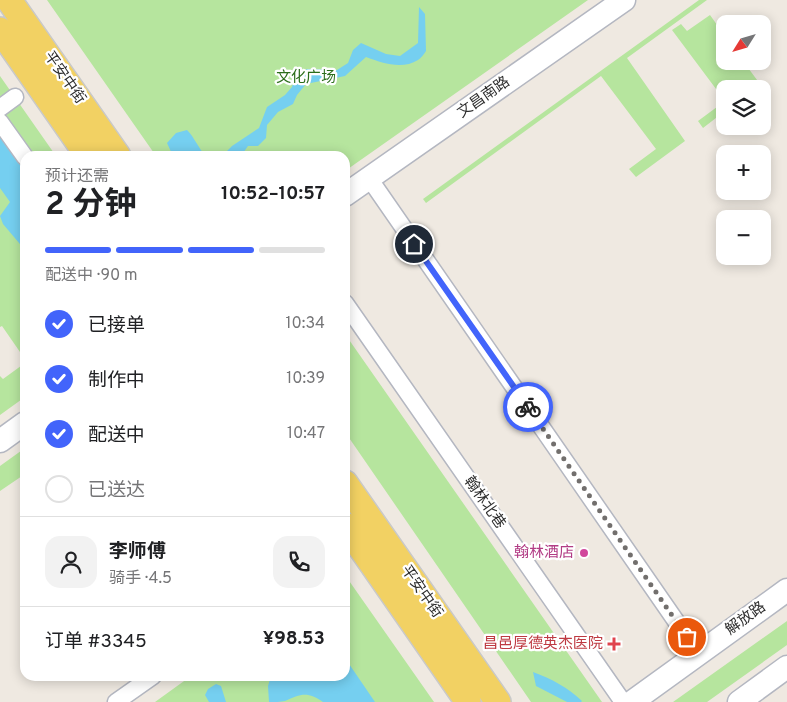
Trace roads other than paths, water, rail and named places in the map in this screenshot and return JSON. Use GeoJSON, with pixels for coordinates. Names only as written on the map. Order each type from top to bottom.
{"type":"FeatureCollection","features":[{"type":"Feature","properties":{"kind":"main road","name":"平安中街"},"geometry":{"type":"LineString","coordinates":[[9,0],[115,151]]}},
{"type":"Feature","properties":{"kind":"main road","name":"平安中街"},"geometry":{"type":"LineString","coordinates":[[0,30],[85,151]]}},
{"type":"Feature","properties":{"kind":"main road","name":"平安中街"},"geometry":{"type":"LineString","coordinates":[[350,490],[498,702]]}},
{"type":"Feature","properties":{"kind":"main road","name":"平安中街"},"geometry":{"type":"LineString","coordinates":[[350,532],[468,702]]}},
{"type":"Feature","properties":{"kind":"street","name":"文昌南路"},"geometry":{"type":"LineString","coordinates":[[350,191],[624,0]]}},
{"type":"Feature","properties":{"kind":"street"},"geometry":{"type":"LineString","coordinates":[[0,108],[15,97]]}},
{"type":"Feature","properties":{"kind":"street"},"geometry":{"type":"LineString","coordinates":[[0,122],[21,151]]}},
{"type":"Feature","properties":{"kind":"street"},"geometry":{"type":"LineString","coordinates":[[369,178],[698,653]]}},
{"type":"Feature","properties":{"kind":"street","name":"翰林北巷"},"geometry":{"type":"LineString","coordinates":[[350,310],[623,702]]}},
{"type":"Feature","properties":{"kind":"street"},"geometry":{"type":"LineString","coordinates":[[0,441],[20,427]]}},
{"type":"Feature","properties":{"kind":"street","name":"解放路"},"geometry":{"type":"LineString","coordinates":[[632,702],[787,590]]}},
{"type":"Feature","properties":{"kind":"street"},"geometry":{"type":"LineString","coordinates":[[739,702],[787,667]]}},
{"type":"Feature","properties":{"kind":"street"},"geometry":{"type":"LineString","coordinates":[[116,702],[146,681]]}},
{"type":"Feature","properties":{"kind":"water"},"geometry":{"type":"Polygon","coordinates":[[[419,7],[425,14],[426,51],[419,59],[412,63],[399,65],[366,57],[345,76],[306,84],[297,95],[293,104],[278,112],[267,125],[266,138],[258,146],[248,146],[244,151],[227,151],[259,128],[267,107],[285,95],[292,87],[296,75],[307,69],[337,70],[348,63],[353,50],[361,43],[386,54],[400,56],[418,43],[419,7]]]}},
{"type":"Feature","properties":{"kind":"water"},"geometry":{"type":"Polygon","coordinates":[[[0,128],[20,157],[20,244],[3,224],[0,216],[10,202],[0,188],[0,128]]]}},
{"type":"Feature","properties":{"kind":"water"},"geometry":{"type":"Polygon","coordinates":[[[187,130],[202,151],[171,151],[167,143],[176,133],[187,130]]]}},
{"type":"Feature","properties":{"kind":"water"},"geometry":{"type":"Polygon","coordinates":[[[350,665],[375,702],[323,702],[313,696],[304,695],[285,701],[269,702],[270,681],[350,681],[350,665]]]}},
{"type":"Feature","properties":{"kind":"water"},"geometry":{"type":"Polygon","coordinates":[[[533,672],[559,684],[582,701],[567,702],[536,686],[533,672]]]}},
{"type":"Feature","properties":{"kind":"water"},"geometry":{"type":"Polygon","coordinates":[[[216,684],[221,686],[226,702],[209,702],[205,695],[208,689],[216,684]]]}},
{"type":"Feature","properties":{"kind":"place","name":"翰林酒店"},"geometry":{"type":"Point","coordinates":[584,553]}},
{"type":"Feature","properties":{"kind":"place","name":"昌邑厚德英杰医院"},"geometry":{"type":"Point","coordinates":[614,644]}},
{"type":"Feature","properties":{"kind":"park label","name":"文化广场"},"geometry":{"type":"Point","coordinates":[306,78]}}]}
